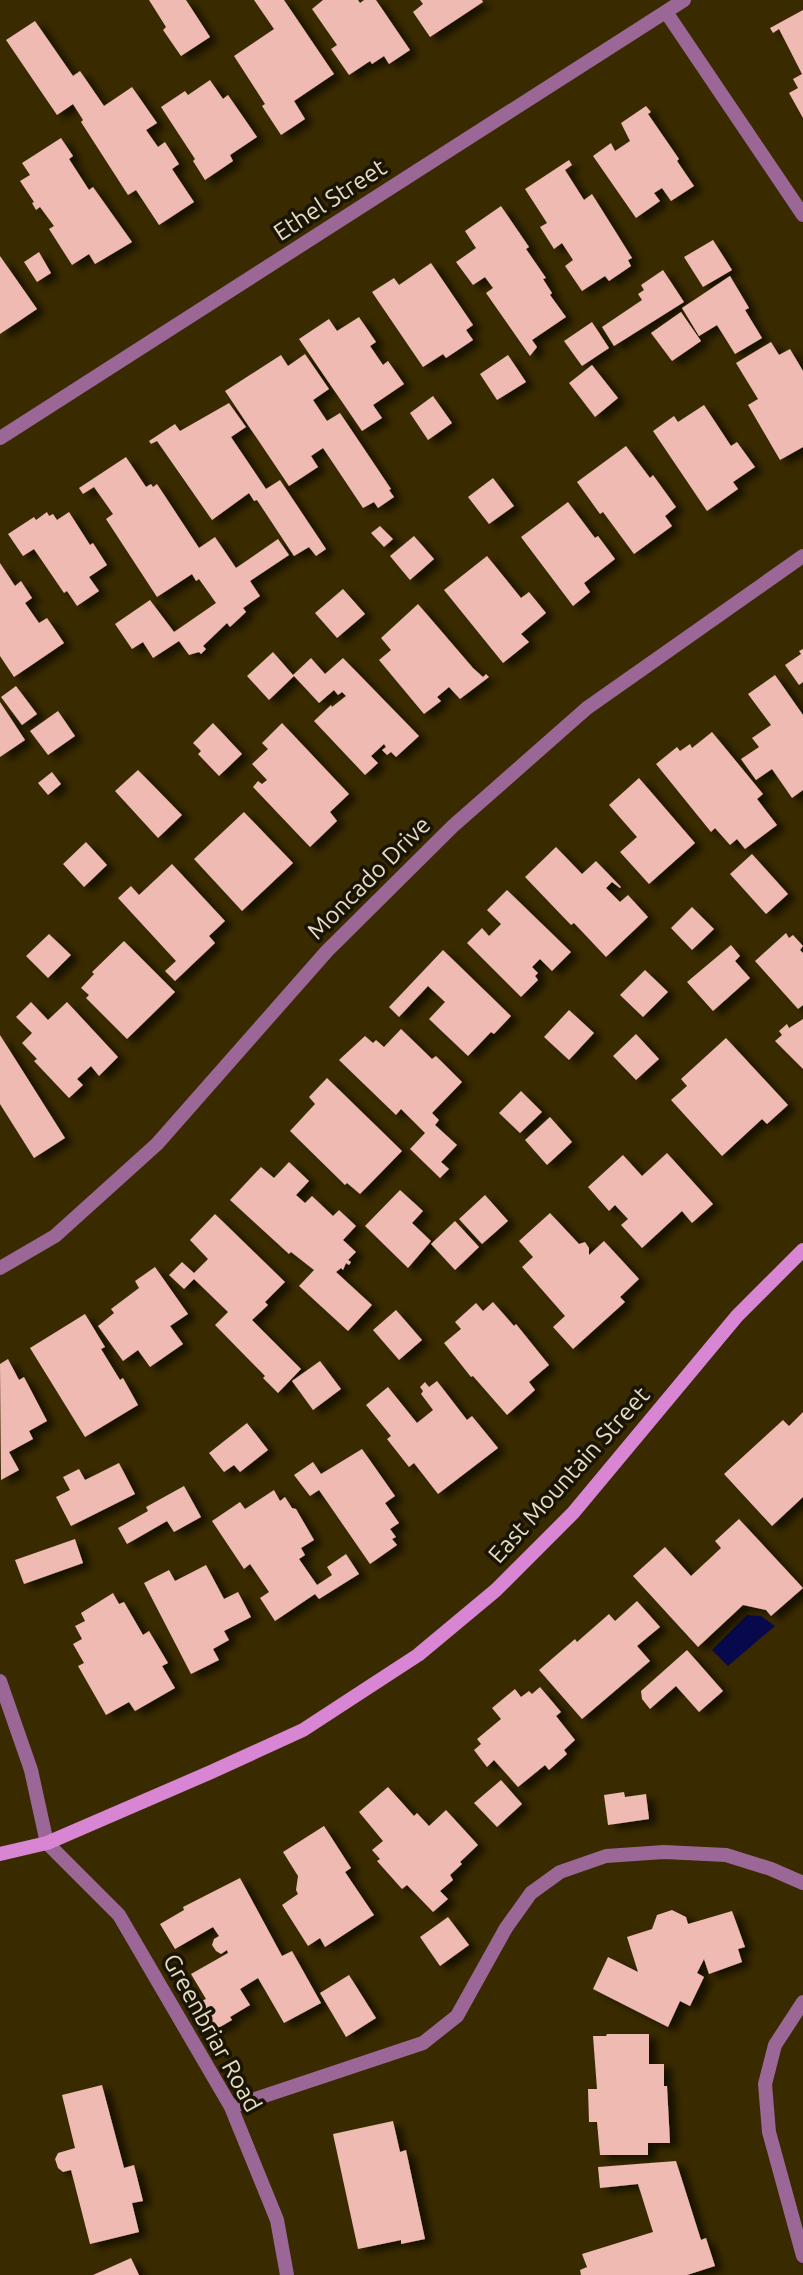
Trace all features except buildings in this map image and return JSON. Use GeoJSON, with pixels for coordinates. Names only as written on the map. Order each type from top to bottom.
{"type":"FeatureCollection","features":[{"type":"Feature","properties":{"kind":"street","name":"Ethel Street"},"geometry":{"type":"LineString","coordinates":[[0,438],[684,0]]}},
{"type":"Feature","properties":{"kind":"street"},"geometry":{"type":"LineString","coordinates":[[666,12],[803,215]]}},
{"type":"Feature","properties":{"kind":"street","name":"Moncado Drive"},"geometry":{"type":"LineString","coordinates":[[0,1268],[55,1236],[157,1144],[327,951],[453,826],[587,708],[803,556]]}},
{"type":"Feature","properties":{"kind":"street","name":"East Mountain Street"},"geometry":{"type":"LineString","coordinates":[[0,1854],[47,1843],[303,1730],[418,1655],[496,1590],[573,1513],[737,1316],[803,1250]]}},
{"type":"Feature","properties":{"kind":"street"},"geometry":{"type":"LineString","coordinates":[[0,1681],[32,1770],[47,1843]]}},
{"type":"Feature","properties":{"kind":"street","name":"Greenbriar Road"},"geometry":{"type":"LineString","coordinates":[[47,1843],[119,1915],[231,2107],[277,2220],[287,2275]]}},
{"type":"Feature","properties":{"kind":"street"},"geometry":{"type":"LineString","coordinates":[[231,2107],[422,2043],[457,2016],[506,1928],[531,1893],[560,1872],[606,1856],[664,1852],[714,1854],[771,1869],[803,1883]]}},
{"type":"Feature","properties":{"kind":"street"},"geometry":{"type":"LineString","coordinates":[[803,2002],[775,2045],[765,2084],[769,2132],[803,2256]]}},
{"type":"Feature","properties":{"kind":"shaded area"},"geometry":{"type":"Polygon","coordinates":[[[747,1615],[761,1616],[775,1626],[728,1666],[712,1650],[747,1615]]]}}]}
